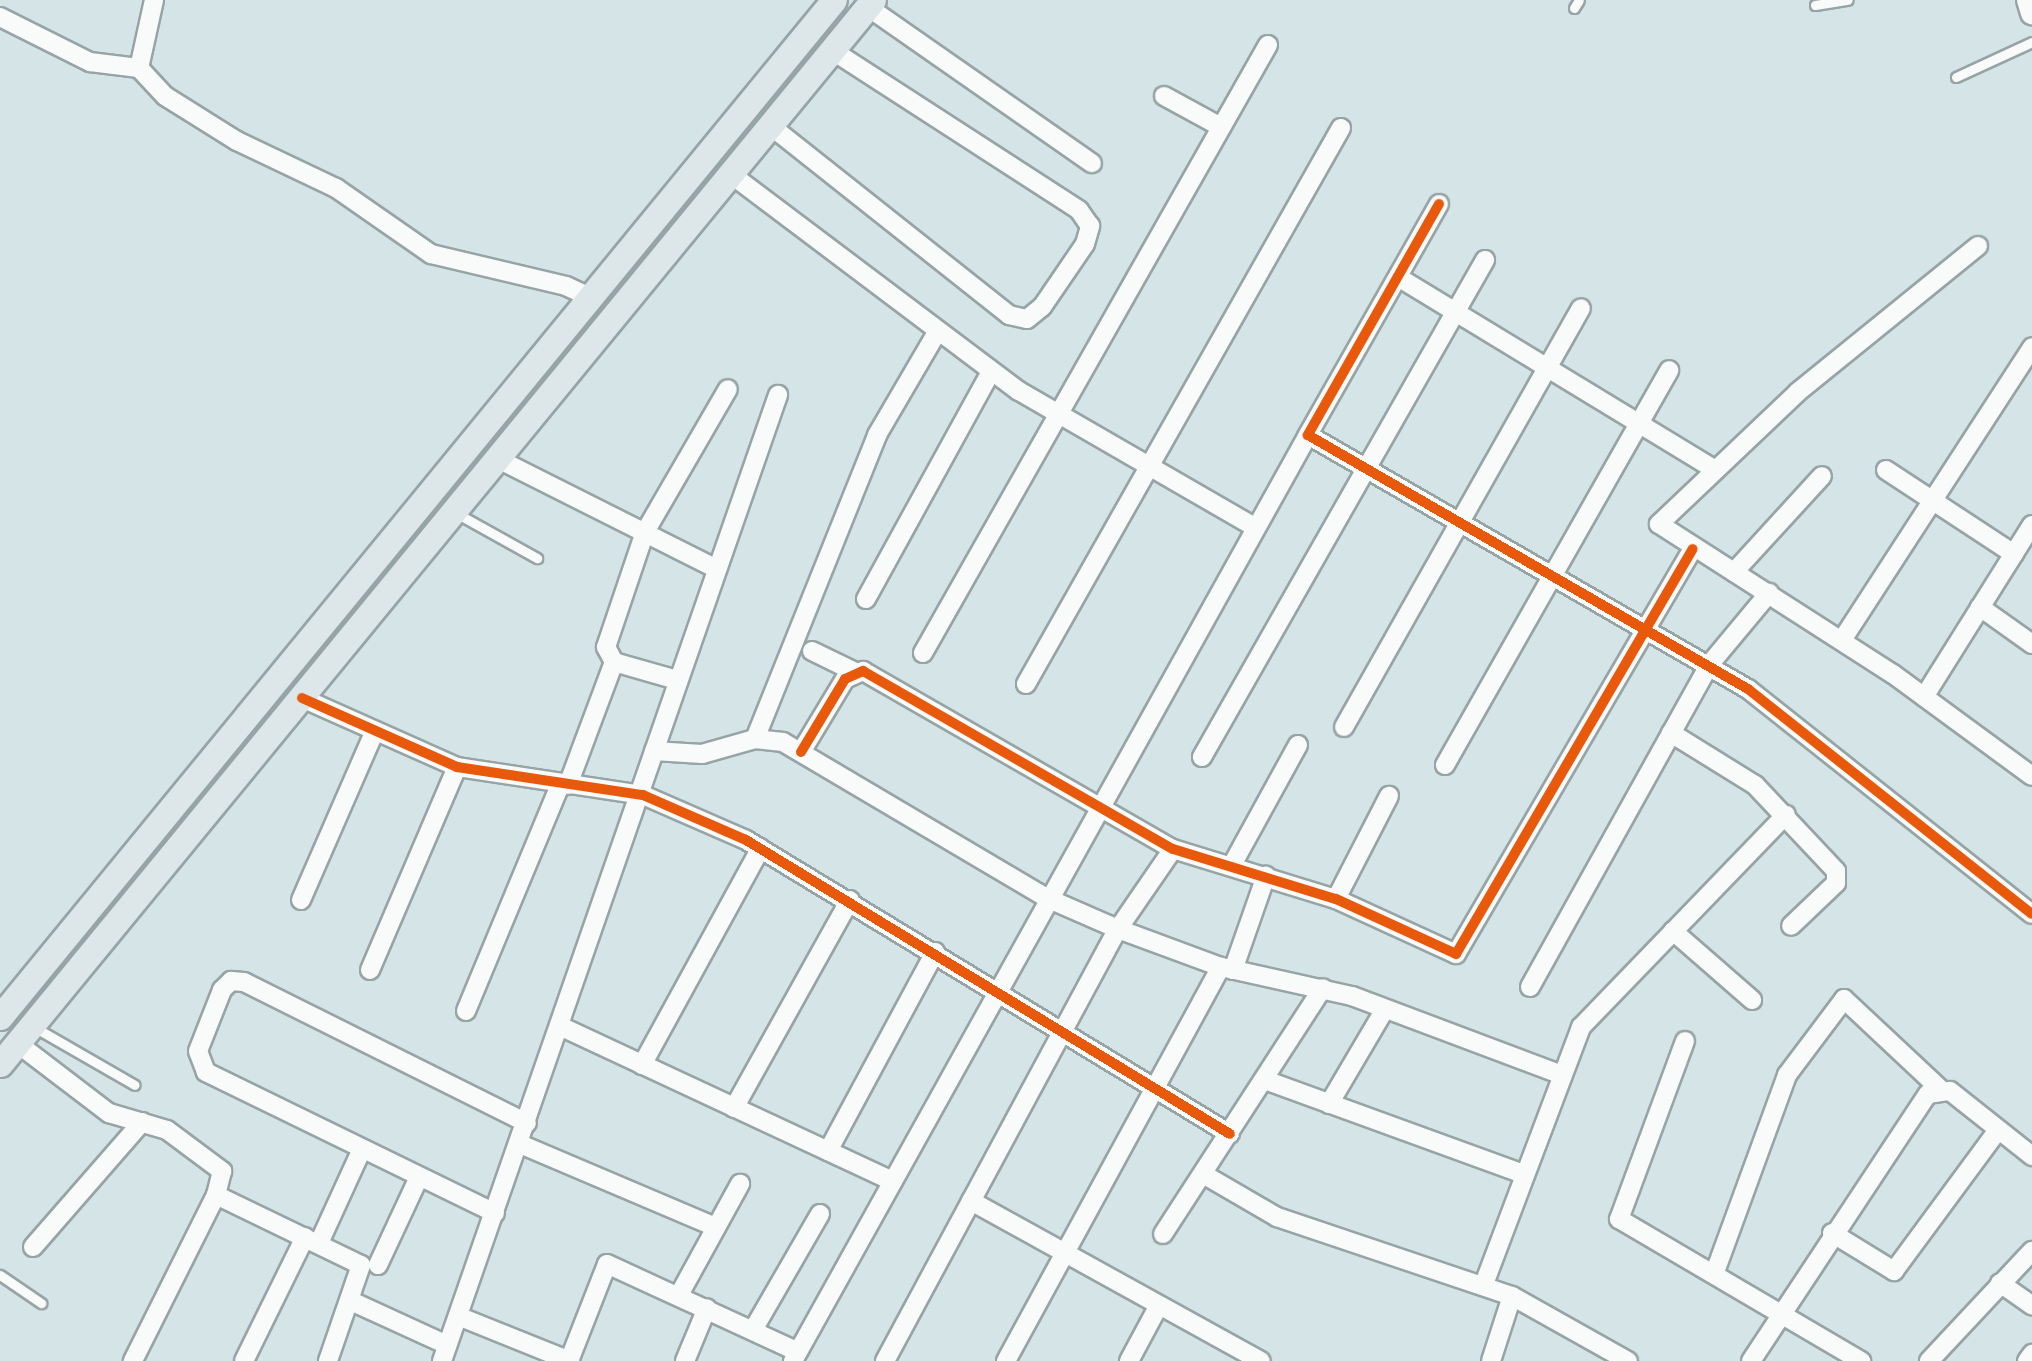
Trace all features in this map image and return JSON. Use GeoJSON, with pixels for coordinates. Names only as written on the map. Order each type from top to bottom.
{"type":"FeatureCollection","features":[{"type":"Feature","properties":{"kind":"main road"},"geometry":{"type":"LineString","coordinates":[[0,1017],[834,0]]}},
{"type":"Feature","properties":{"kind":"main road"},"geometry":{"type":"LineString","coordinates":[[0,1064],[871,4]]}},
{"type":"Feature","properties":{"kind":"street"},"geometry":{"type":"LineString","coordinates":[[154,0],[139,68],[146,82],[201,120],[336,188],[430,254],[548,281],[592,298]]}},
{"type":"Feature","properties":{"kind":"street"},"geometry":{"type":"LineString","coordinates":[[2028,0],[2032,12]]}},
{"type":"Feature","properties":{"kind":"street"},"geometry":{"type":"LineString","coordinates":[[871,4],[1092,163]]}},
{"type":"Feature","properties":{"kind":"street"},"geometry":{"type":"LineString","coordinates":[[0,17],[90,62],[139,68]]}},
{"type":"Feature","properties":{"kind":"street"},"geometry":{"type":"LineString","coordinates":[[923,652],[1268,45]]}},
{"type":"Feature","properties":{"kind":"street"},"geometry":{"type":"LineString","coordinates":[[772,127],[1009,315],[1027,318],[1042,307],[1084,244],[1090,226],[1078,210],[833,51]]}},
{"type":"Feature","properties":{"kind":"street"},"geometry":{"type":"LineString","coordinates":[[1164,96],[1221,127]]}},
{"type":"Feature","properties":{"kind":"street"},"geometry":{"type":"LineString","coordinates":[[1026,684],[1341,128]]}},
{"type":"Feature","properties":{"kind":"street"},"geometry":{"type":"LineString","coordinates":[[732,174],[936,334],[991,372],[1056,414],[1255,527]]}},
{"type":"Feature","properties":{"kind":"street"},"geometry":{"type":"LineString","coordinates":[[458,1316],[569,1361],[607,1264],[753,1330],[796,1356],[1255,527],[1440,204]]}},
{"type":"Feature","properties":{"kind":"street"},"geometry":{"type":"LineString","coordinates":[[1978,246],[1714,470],[1660,524],[1842,640],[2032,776]]}},
{"type":"Feature","properties":{"kind":"street"},"geometry":{"type":"LineString","coordinates":[[1202,757],[1485,260]]}},
{"type":"Feature","properties":{"kind":"street"},"geometry":{"type":"LineString","coordinates":[[1398,277],[1714,470]]}},
{"type":"Feature","properties":{"kind":"street"},"geometry":{"type":"LineString","coordinates":[[1344,727],[1582,308]]}},
{"type":"Feature","properties":{"kind":"street"},"geometry":{"type":"LineString","coordinates":[[755,739],[877,435],[936,334]]}},
{"type":"Feature","properties":{"kind":"street"},"geometry":{"type":"LineString","coordinates":[[1842,640],[2032,346]]}},
{"type":"Feature","properties":{"kind":"street"},"geometry":{"type":"LineString","coordinates":[[1444,764],[1669,370]]}},
{"type":"Feature","properties":{"kind":"street"},"geometry":{"type":"LineString","coordinates":[[866,598],[991,372]]}},
{"type":"Feature","properties":{"kind":"street"},"geometry":{"type":"LineString","coordinates":[[677,680],[614,662],[606,647],[645,532],[728,389]]}},
{"type":"Feature","properties":{"kind":"street"},"geometry":{"type":"LineString","coordinates":[[351,1301],[445,1353],[643,795],[677,680],[778,395]]}},
{"type":"Feature","properties":{"kind":"street"},"geometry":{"type":"LineString","coordinates":[[1308,435],[1709,665],[1817,740],[2032,914]]}},
{"type":"Feature","properties":{"kind":"street"},"geometry":{"type":"LineString","coordinates":[[498,458],[717,569]]}},
{"type":"Feature","properties":{"kind":"street"},"geometry":{"type":"LineString","coordinates":[[1886,470],[2014,554]]}},
{"type":"Feature","properties":{"kind":"street"},"geometry":{"type":"LineString","coordinates":[[1734,572],[1822,476]]}},
{"type":"Feature","properties":{"kind":"street"},"geometry":{"type":"LineString","coordinates":[[1924,697],[2032,525]]}},
{"type":"Feature","properties":{"kind":"street"},"geometry":{"type":"LineString","coordinates":[[812,651],[1173,849],[1336,899],[1456,954],[1694,549]]}},
{"type":"Feature","properties":{"kind":"street"},"geometry":{"type":"LineString","coordinates":[[1530,988],[1709,665],[1769,593]]}},
{"type":"Feature","properties":{"kind":"street"},"geometry":{"type":"LineString","coordinates":[[1980,607],[2032,644]]}},
{"type":"Feature","properties":{"kind":"street"},"geometry":{"type":"LineString","coordinates":[[466,1012],[614,662]]}},
{"type":"Feature","properties":{"kind":"street"},"geometry":{"type":"LineString","coordinates":[[801,752],[853,671]]}},
{"type":"Feature","properties":{"kind":"street"},"geometry":{"type":"LineString","coordinates":[[302,698],[374,734],[456,767],[643,795],[761,848],[1064,1028],[1230,1134]]}},
{"type":"Feature","properties":{"kind":"street"},"geometry":{"type":"LineString","coordinates":[[1672,733],[1755,784],[1838,877],[1791,926]]}},
{"type":"Feature","properties":{"kind":"street"},"geometry":{"type":"LineString","coordinates":[[301,900],[374,734]]}},
{"type":"Feature","properties":{"kind":"street"},"geometry":{"type":"LineString","coordinates":[[654,751],[724,752],[755,739],[801,752],[1049,899],[1118,929],[1227,968],[1323,988],[1385,1008],[1560,1074]]}},
{"type":"Feature","properties":{"kind":"street"},"geometry":{"type":"LineString","coordinates":[[1232,865],[1298,745]]}},
{"type":"Feature","properties":{"kind":"street"},"geometry":{"type":"LineString","coordinates":[[370,970],[456,767]]}},
{"type":"Feature","properties":{"kind":"street"},"geometry":{"type":"LineString","coordinates":[[1336,899],[1389,796]]}},
{"type":"Feature","properties":{"kind":"street"},"geometry":{"type":"LineString","coordinates":[[1484,1284],[1560,1074],[1581,1028],[1786,815]]}},
{"type":"Feature","properties":{"kind":"street"},"geometry":{"type":"LineString","coordinates":[[642,1064],[761,848]]}},
{"type":"Feature","properties":{"kind":"street"},"geometry":{"type":"LineString","coordinates":[[885,1361],[1118,929],[1173,849]]}},
{"type":"Feature","properties":{"kind":"street"},"geometry":{"type":"LineString","coordinates":[[1006,1361],[1227,968],[1266,876]]}},
{"type":"Feature","properties":{"kind":"street"},"geometry":{"type":"LineString","coordinates":[[734,1108],[850,900]]}},
{"type":"Feature","properties":{"kind":"street"},"geometry":{"type":"LineString","coordinates":[[1673,931],[1752,1000]]}},
{"type":"Feature","properties":{"kind":"street"},"geometry":{"type":"LineString","coordinates":[[828,1151],[935,952]]}},
{"type":"Feature","properties":{"kind":"street"},"geometry":{"type":"LineString","coordinates":[[495,1214],[198,1063],[231,981],[244,982],[527,1123]]}},
{"type":"Feature","properties":{"kind":"street"},"geometry":{"type":"LineString","coordinates":[[1163,1234],[1323,988]]}},
{"type":"Feature","properties":{"kind":"street"},"geometry":{"type":"LineString","coordinates":[[1715,1272],[1787,1075],[1844,999],[1939,1088],[2032,1156]]}},
{"type":"Feature","properties":{"kind":"street"},"geometry":{"type":"LineString","coordinates":[[1329,1104],[1385,1008]]}},
{"type":"Feature","properties":{"kind":"street"},"geometry":{"type":"LineString","coordinates":[[562,1027],[893,1181]]}},
{"type":"Feature","properties":{"kind":"street"},"geometry":{"type":"LineString","coordinates":[[24,1034],[109,1113],[167,1130],[213,1161],[222,1181],[133,1361]]}},
{"type":"Feature","properties":{"kind":"street"},"geometry":{"type":"LineString","coordinates":[[1685,1041],[1620,1220],[1782,1310],[1861,1361]]}},
{"type":"Feature","properties":{"kind":"street"},"geometry":{"type":"LineString","coordinates":[[1266,1080],[1523,1174]]}},
{"type":"Feature","properties":{"kind":"street"},"geometry":{"type":"LineString","coordinates":[[1751,1361],[1832,1233],[1928,1094],[1939,1088]]}},
{"type":"Feature","properties":{"kind":"street"},"geometry":{"type":"LineString","coordinates":[[33,1247],[142,1122]]}},
{"type":"Feature","properties":{"kind":"street"},"geometry":{"type":"LineString","coordinates":[[1832,1233],[1894,1271],[1998,1130]]}},
{"type":"Feature","properties":{"kind":"street"},"geometry":{"type":"LineString","coordinates":[[520,1144],[716,1227]]}},
{"type":"Feature","properties":{"kind":"street"},"geometry":{"type":"LineString","coordinates":[[244,1361],[362,1148]]}},
{"type":"Feature","properties":{"kind":"street"},"geometry":{"type":"LineString","coordinates":[[1203,1174],[1277,1217],[1512,1296],[1621,1359]]}},
{"type":"Feature","properties":{"kind":"street"},"geometry":{"type":"LineString","coordinates":[[378,1265],[419,1176]]}},
{"type":"Feature","properties":{"kind":"street"},"geometry":{"type":"LineString","coordinates":[[679,1295],[740,1184]]}},
{"type":"Feature","properties":{"kind":"street"},"geometry":{"type":"LineString","coordinates":[[216,1196],[361,1266],[328,1361]]}},
{"type":"Feature","properties":{"kind":"street"},"geometry":{"type":"LineString","coordinates":[[971,1201],[1253,1359]]}},
{"type":"Feature","properties":{"kind":"street"},"geometry":{"type":"LineString","coordinates":[[753,1330],[820,1214]]}},
{"type":"Feature","properties":{"kind":"street"},"geometry":{"type":"LineString","coordinates":[[1929,1361],[2032,1251]]}},
{"type":"Feature","properties":{"kind":"street"},"geometry":{"type":"LineString","coordinates":[[2000,1284],[2032,1306]]}},
{"type":"Feature","properties":{"kind":"street"},"geometry":{"type":"LineString","coordinates":[[1491,1361],[1512,1296]]}},
{"type":"Feature","properties":{"kind":"street"},"geometry":{"type":"LineString","coordinates":[[1129,1361],[1158,1307]]}},
{"type":"Feature","properties":{"kind":"street"},"geometry":{"type":"LineString","coordinates":[[685,1361],[707,1308]]}},
{"type":"Feature","properties":{"kind":"street"},"geometry":{"type":"LineString","coordinates":[[2027,1361],[2032,1354]]}},
{"type":"Feature","properties":{"kind":"lane"},"geometry":{"type":"LineString","coordinates":[[1816,5],[1848,0]]}},
{"type":"Feature","properties":{"kind":"lane"},"geometry":{"type":"LineString","coordinates":[[1956,78],[2032,42]]}},
{"type":"Feature","properties":{"kind":"lane"},"geometry":{"type":"LineString","coordinates":[[454,512],[537,558]]}},
{"type":"Feature","properties":{"kind":"lane"},"geometry":{"type":"LineString","coordinates":[[24,1034],[136,1085]]}},
{"type":"Feature","properties":{"kind":"lane"},"geometry":{"type":"LineString","coordinates":[[0,1275],[41,1302]]}},
{"type":"Feature","properties":{"kind":"cycle path"},"geometry":{"type":"LineString","coordinates":[[1439,204],[1308,435],[1748,689],[2032,914]]}},
{"type":"Feature","properties":{"kind":"cycle path"},"geometry":{"type":"LineString","coordinates":[[801,752],[845,679],[863,671],[1173,849],[1336,899],[1456,954],[1693,549]]}},
{"type":"Feature","properties":{"kind":"cycle path"},"geometry":{"type":"LineString","coordinates":[[302,698],[457,767],[643,795],[746,840],[1230,1134]]}}]}
